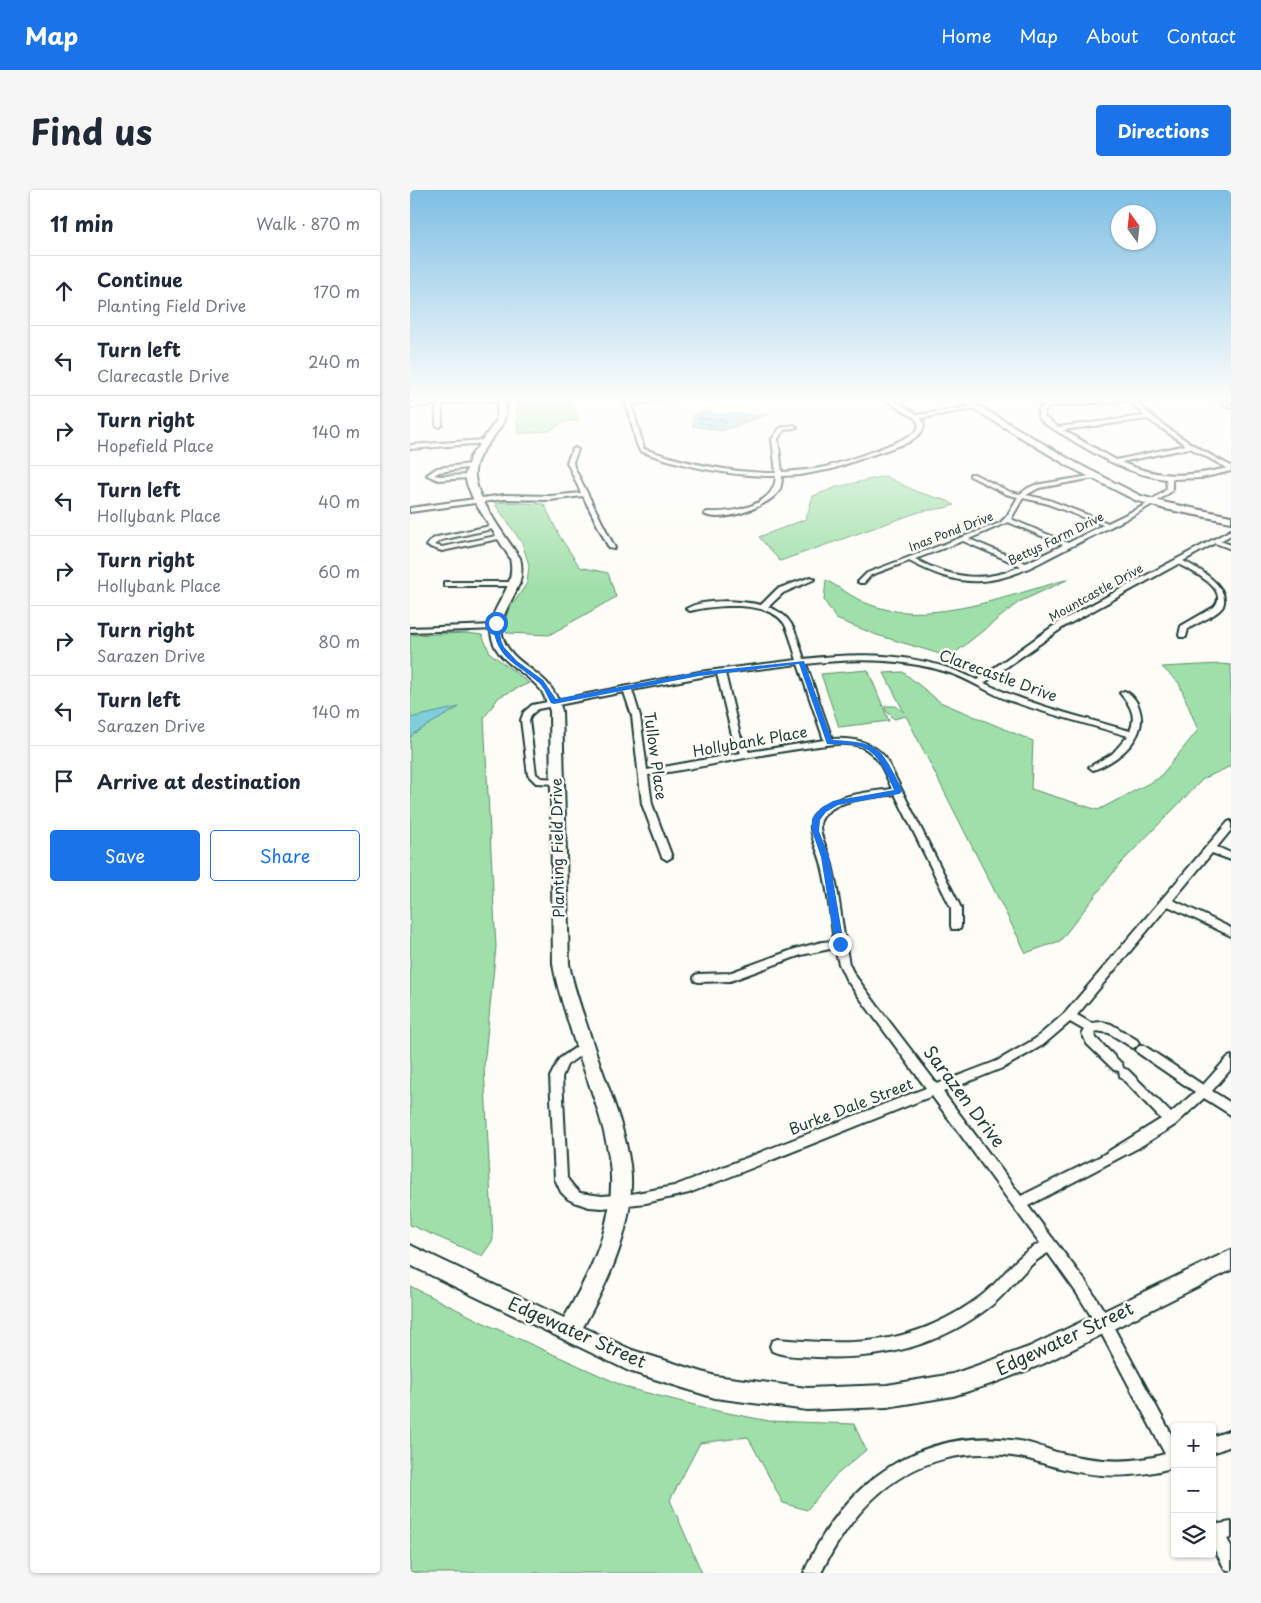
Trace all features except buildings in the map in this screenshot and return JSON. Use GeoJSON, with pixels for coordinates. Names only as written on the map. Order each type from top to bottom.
{"type":"FeatureCollection","features":[{"type":"Feature","properties":{"kind":"street"},"geometry":{"type":"LineString","coordinates":[[410,630],[496,627],[499,610],[516,584],[518,574],[517,563],[472,488],[470,471],[473,462]]}},
{"type":"Feature","properties":{"kind":"street"},"geometry":{"type":"LineString","coordinates":[[571,462],[570,466],[612,548]]}},
{"type":"Feature","properties":{"kind":"street"},"geometry":{"type":"LineString","coordinates":[[678,462],[716,471],[778,475],[812,471],[847,462]]}},
{"type":"Feature","properties":{"kind":"street"},"geometry":{"type":"LineString","coordinates":[[707,514],[718,516],[746,510],[762,502],[776,490],[779,481],[777,462]]}},
{"type":"Feature","properties":{"kind":"street"},"geometry":{"type":"LineString","coordinates":[[1069,462],[1126,493],[1152,503],[1231,519]]}},
{"type":"Feature","properties":{"kind":"street"},"geometry":{"type":"LineString","coordinates":[[1115,462],[1130,470],[1170,478],[1203,476],[1231,468]]}},
{"type":"Feature","properties":{"kind":"street"},"geometry":{"type":"LineString","coordinates":[[1220,462],[1231,468]]}},
{"type":"Feature","properties":{"kind":"street"},"geometry":{"type":"LineString","coordinates":[[437,470],[470,471],[438,478],[430,475],[437,470]]}},
{"type":"Feature","properties":{"kind":"street"},"geometry":{"type":"LineString","coordinates":[[972,476],[1008,493],[1047,501],[1108,526]]}},
{"type":"Feature","properties":{"kind":"street"},"geometry":{"type":"LineString","coordinates":[[1022,496],[1029,489],[1040,485],[1094,476]]}},
{"type":"Feature","properties":{"kind":"street","name":"Bettys Farm Drive"},"geometry":{"type":"LineString","coordinates":[[910,559],[942,574],[967,579],[1001,576],[1026,566],[1152,503],[1170,490],[1170,478]]}},
{"type":"Feature","properties":{"kind":"street"},"geometry":{"type":"LineString","coordinates":[[410,510],[511,496],[550,498],[584,494]]}},
{"type":"Feature","properties":{"kind":"street","name":"Inas Pond Drive"},"geometry":{"type":"LineString","coordinates":[[862,582],[870,574],[998,526],[1008,520],[1022,496]]}},
{"type":"Feature","properties":{"kind":"street"},"geometry":{"type":"LineString","coordinates":[[1008,520],[1068,545]]}},
{"type":"Feature","properties":{"kind":"street"},"geometry":{"type":"LineString","coordinates":[[495,527],[439,538],[431,542],[430,546],[442,549],[501,537]]}},
{"type":"Feature","properties":{"kind":"street","name":"Mountcastle Drive"},"geometry":{"type":"LineString","coordinates":[[978,682],[1062,624],[1231,532]]}},
{"type":"Feature","properties":{"kind":"street"},"geometry":{"type":"LineString","coordinates":[[965,539],[1026,566]]}},
{"type":"Feature","properties":{"kind":"street"},"geometry":{"type":"LineString","coordinates":[[1215,541],[1231,547]]}},
{"type":"Feature","properties":{"kind":"street"},"geometry":{"type":"LineString","coordinates":[[1178,561],[1212,578],[1223,590],[1224,598],[1220,605],[1184,628],[1183,635]]}},
{"type":"Feature","properties":{"kind":"street"},"geometry":{"type":"LineString","coordinates":[[763,608],[780,591],[811,579]]}},
{"type":"Feature","properties":{"kind":"street"},"geometry":{"type":"LineString","coordinates":[[447,584],[516,584]]}},
{"type":"Feature","properties":{"kind":"street"},"geometry":{"type":"LineString","coordinates":[[690,609],[699,606],[722,604],[763,608],[777,613],[788,623],[829,742]]}},
{"type":"Feature","properties":{"kind":"street","name":"Planting Field Drive"},"geometry":{"type":"LineString","coordinates":[[496,627],[498,640],[507,655],[541,681],[554,702],[561,964],[563,976],[616,1142],[621,1174],[620,1200],[610,1249],[600,1275],[568,1332]]}},
{"type":"Feature","properties":{"kind":"street","name":"Clarecastle Drive"},"geometry":{"type":"LineString","coordinates":[[557,781],[539,781],[532,776],[525,720],[527,714],[536,707],[720,671],[858,657],[902,659],[957,673],[1027,704],[1134,735]]}},
{"type":"Feature","properties":{"kind":"street"},"geometry":{"type":"LineString","coordinates":[[720,671],[736,735],[746,754]]}},
{"type":"Feature","properties":{"kind":"street","name":"Tullow Place"},"geometry":{"type":"LineString","coordinates":[[627,688],[636,716],[647,804],[667,857]]}},
{"type":"Feature","properties":{"kind":"street"},"geometry":{"type":"LineString","coordinates":[[1093,767],[1108,763],[1134,735],[1138,722],[1138,713],[1134,702],[1124,693]]}},
{"type":"Feature","properties":{"kind":"street","name":"Hollybank Place"},"geometry":{"type":"LineString","coordinates":[[644,773],[691,766],[746,754],[829,742],[859,743],[874,750],[882,759],[899,791],[956,908],[956,926]]}},
{"type":"Feature","properties":{"kind":"street","name":"Sarazen Drive"},"geometry":{"type":"LineString","coordinates":[[899,791],[836,803],[824,810],[816,819],[816,831],[825,857],[844,964],[850,976],[1080,1287],[1103,1322],[1171,1450]]}},
{"type":"Feature","properties":{"kind":"street","name":"Burke Dale Street"},"geometry":{"type":"LineString","coordinates":[[585,1046],[562,1062],[556,1077],[562,1178],[565,1188],[579,1198],[596,1201],[646,1198],[684,1189],[934,1090],[1020,1054],[1039,1042],[1069,1016],[1210,848],[1230,827]]}},
{"type":"Feature","properties":{"kind":"street"},"geometry":{"type":"LineString","coordinates":[[1210,848],[1231,858]]}},
{"type":"Feature","properties":{"kind":"street"},"geometry":{"type":"LineString","coordinates":[[1166,901],[1231,932]]}},
{"type":"Feature","properties":{"kind":"street"},"geometry":{"type":"LineString","coordinates":[[699,978],[730,977],[799,952],[840,944]]}},
{"type":"Feature","properties":{"kind":"street"},"geometry":{"type":"LineString","coordinates":[[1069,1016],[1090,1028],[1095,1026],[1107,1027],[1231,1110]]}},
{"type":"Feature","properties":{"kind":"street"},"geometry":{"type":"LineString","coordinates":[[1090,1028],[1088,1033],[1091,1041],[1171,1121]]}},
{"type":"Feature","properties":{"kind":"street"},"geometry":{"type":"LineString","coordinates":[[1019,1204],[1138,1142],[1171,1121],[1205,1093],[1231,1061]]}},
{"type":"Feature","properties":{"kind":"street"},"geometry":{"type":"LineString","coordinates":[[777,1346],[839,1352],[874,1349],[909,1341],[946,1326],[977,1308],[1000,1288],[1026,1259],[1050,1245]]}},
{"type":"Feature","properties":{"kind":"street","name":"Edgewater Street"},"geometry":{"type":"LineString","coordinates":[[410,1256],[629,1360],[715,1387],[807,1399],[887,1396],[953,1385],[994,1372],[1035,1356],[1231,1260]]}},
{"type":"Feature","properties":{"kind":"street"},"geometry":{"type":"LineString","coordinates":[[1216,1444],[1231,1438]]}},
{"type":"Feature","properties":{"kind":"street"},"geometry":{"type":"LineString","coordinates":[[812,1573],[831,1535],[865,1493],[889,1474],[930,1454],[952,1448],[998,1446],[1018,1448],[1060,1461],[1106,1469],[1142,1468],[1171,1459]]}},
{"type":"Feature","properties":{"kind":"street"},"geometry":{"type":"LineString","coordinates":[[1220,1530],[1231,1563]]}},
{"type":"Feature","properties":{"kind":"green space"},"geometry":{"type":"Polygon","coordinates":[[[885,476],[917,492],[948,501],[954,505],[919,512],[780,561],[759,537],[806,519],[813,496],[837,487],[885,476]]]}},
{"type":"Feature","properties":{"kind":"green space"},"geometry":{"type":"Polygon","coordinates":[[[504,502],[544,504],[560,537],[580,567],[608,573],[616,597],[549,635],[506,633],[507,613],[527,583],[529,565],[522,543],[495,504],[504,502]]]}},
{"type":"Feature","properties":{"kind":"green space"},"geometry":{"type":"Polygon","coordinates":[[[1069,579],[1019,602],[950,657],[877,635],[836,619],[824,600],[826,580],[857,599],[877,607],[900,612],[948,610],[998,599],[1069,579]]]}},
{"type":"Feature","properties":{"kind":"green space"},"geometry":{"type":"Polygon","coordinates":[[[467,633],[482,635],[490,653],[529,683],[499,697],[484,718],[496,947],[484,1066],[493,1240],[482,1256],[410,1225],[410,635],[467,633]]]}},
{"type":"Feature","properties":{"kind":"green space"},"geometry":{"type":"Polygon","coordinates":[[[1231,665],[1231,766],[1203,779],[1120,864],[1060,941],[1026,953],[906,716],[894,719],[886,711],[885,706],[896,706],[904,712],[884,673],[903,672],[940,702],[1033,741],[1031,789],[1098,810],[1159,778],[1198,730],[1179,683],[1162,667],[1231,665]]]}},
{"type":"Feature","properties":{"kind":"green space"},"geometry":{"type":"Polygon","coordinates":[[[868,670],[889,721],[839,727],[821,674],[868,670]]]}},
{"type":"Feature","properties":{"kind":"green space"},"geometry":{"type":"Polygon","coordinates":[[[410,1286],[484,1323],[628,1388],[718,1411],[769,1421],[854,1424],[866,1450],[834,1477],[807,1510],[783,1503],[748,1437],[700,1443],[670,1500],[702,1573],[410,1573],[410,1286]]]}},
{"type":"Feature","properties":{"kind":"water"},"geometry":{"type":"Polygon","coordinates":[[[459,707],[413,734],[410,738],[410,718],[459,707]]]}},
{"type":"Feature","properties":{"kind":"route"},"geometry":{"type":"LineString","coordinates":[[496,623],[498,640],[507,655],[541,681],[554,702],[699,674],[802,662],[829,742],[859,743],[874,750],[882,759],[899,791],[836,803],[824,810],[816,819],[816,831],[825,857],[840,944]]}}]}
